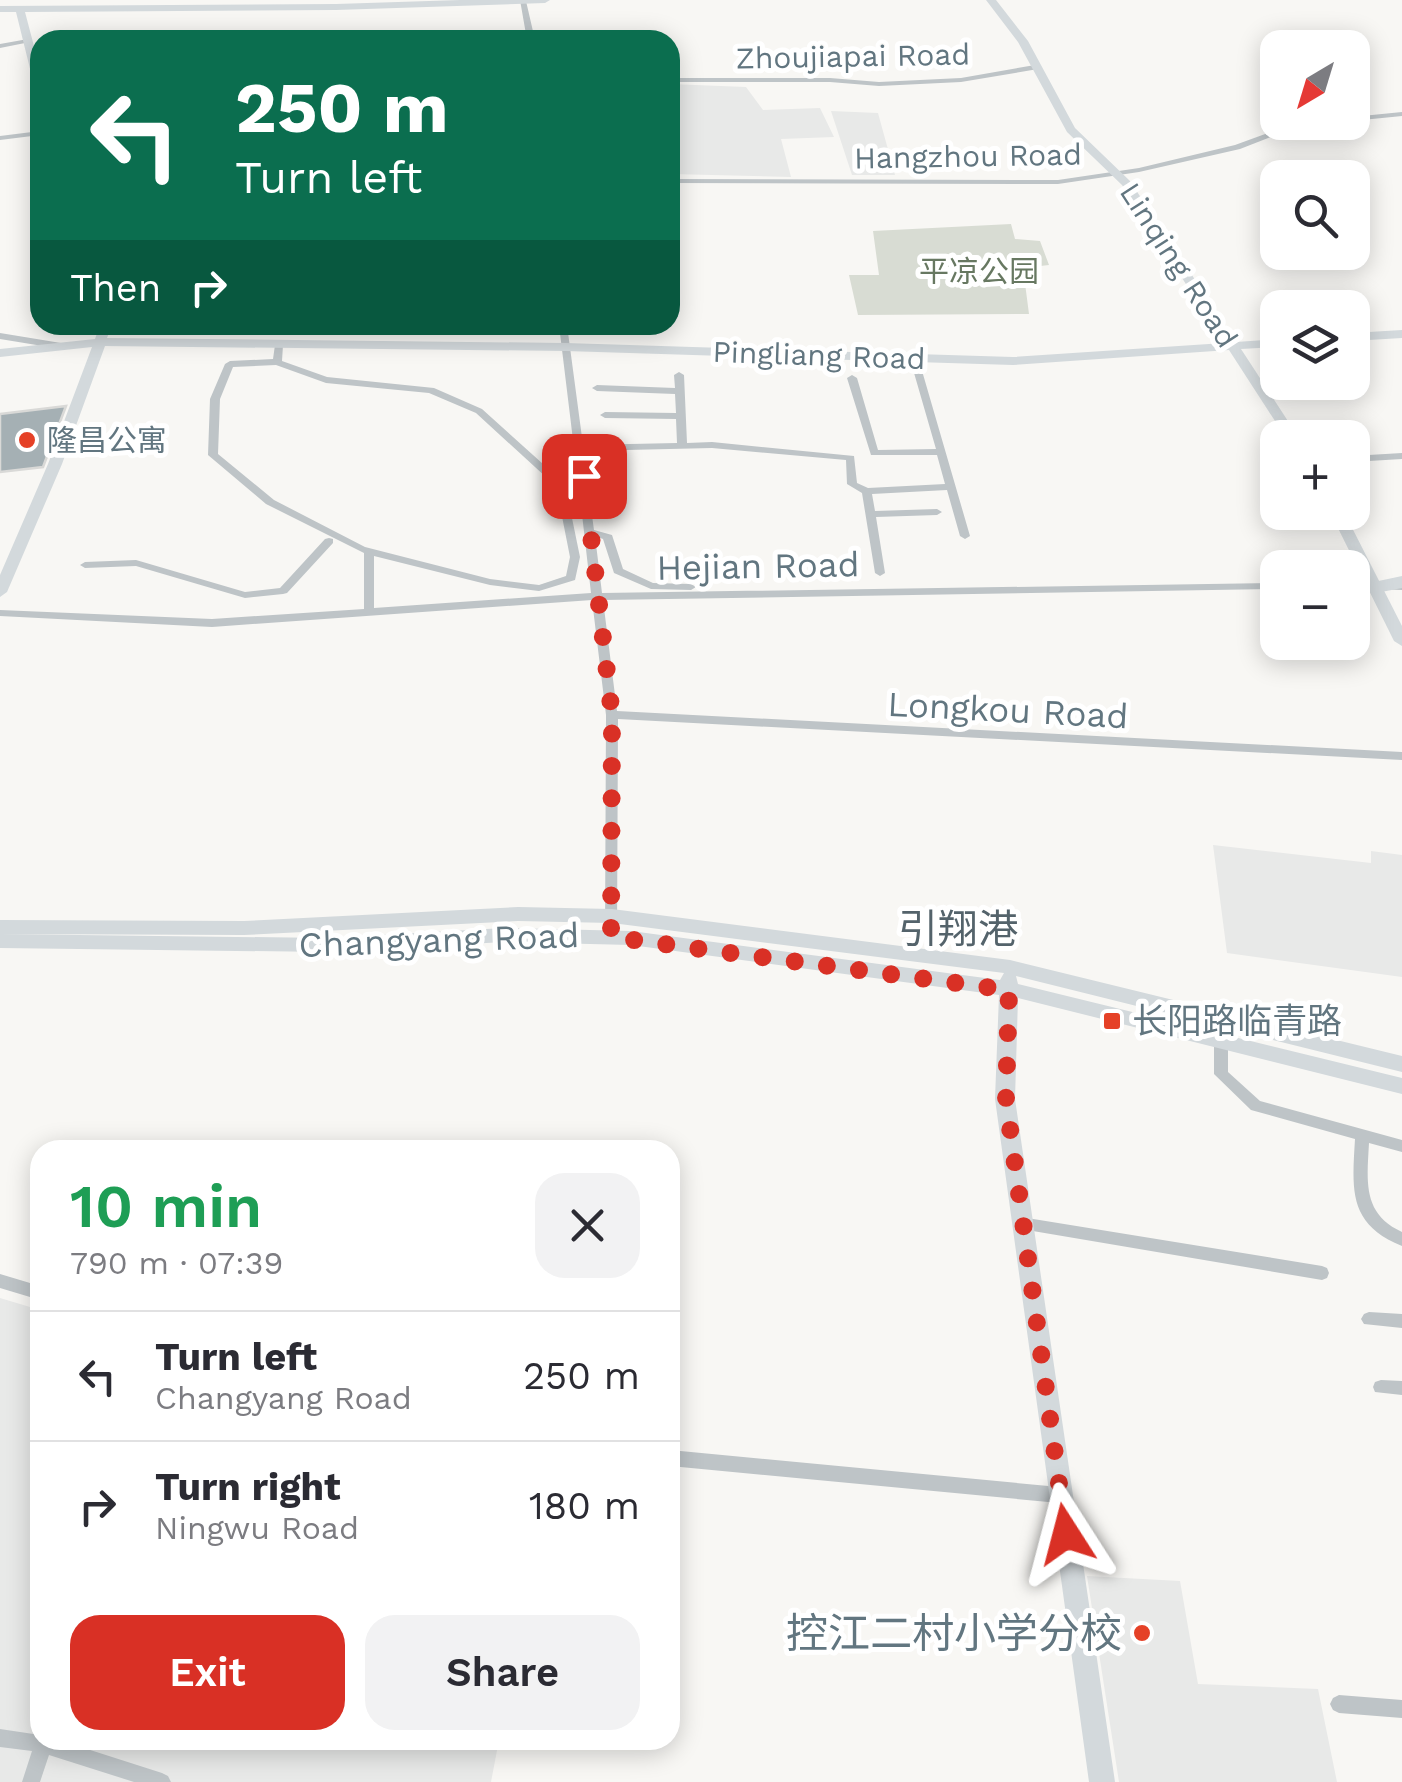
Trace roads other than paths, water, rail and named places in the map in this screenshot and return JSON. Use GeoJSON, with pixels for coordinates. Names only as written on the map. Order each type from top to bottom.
{"type":"FeatureCollection","features":[{"type":"Feature","properties":{"kind":"highway"},"geometry":{"type":"LineString","coordinates":[[1376,587],[1402,585]]}},
{"type":"Feature","properties":{"kind":"main road"},"geometry":{"type":"LineString","coordinates":[[0,9],[545,0]]}},
{"type":"Feature","properties":{"kind":"main road","name":"Linqing Road"},"geometry":{"type":"LineString","coordinates":[[990,0],[1023,42],[1071,130],[1118,172],[1282,420]]}},
{"type":"Feature","properties":{"kind":"main road"},"geometry":{"type":"LineString","coordinates":[[20,9],[30,50]]}},
{"type":"Feature","properties":{"kind":"main road"},"geometry":{"type":"LineString","coordinates":[[1370,337],[1402,334]]}},
{"type":"Feature","properties":{"kind":"main road"},"geometry":{"type":"LineString","coordinates":[[0,592],[103,335]]}},
{"type":"Feature","properties":{"kind":"main road","name":"Pingliang Road"},"geometry":{"type":"LineString","coordinates":[[0,353],[101,342],[566,347],[1013,361],[1260,344]]}},
{"type":"Feature","properties":{"kind":"main road"},"geometry":{"type":"LineString","coordinates":[[1346,530],[1402,641]]}},
{"type":"Feature","properties":{"kind":"main road","name":"Changyang Road"},"geometry":{"type":"LineString","coordinates":[[0,927],[244,928],[518,914],[612,916],[1009,978],[1402,1064]]}},
{"type":"Feature","properties":{"kind":"main road","name":"Changyang Road"},"geometry":{"type":"LineString","coordinates":[[0,942],[327,945],[504,935],[611,937],[1009,978],[1221,1042],[1402,1086]]}},
{"type":"Feature","properties":{"kind":"main road"},"geometry":{"type":"LineString","coordinates":[[1009,978],[1006,1099],[1102,1782]]}},
{"type":"Feature","properties":{"kind":"street"},"geometry":{"type":"LineString","coordinates":[[523,1],[529,30]]}},
{"type":"Feature","properties":{"kind":"street"},"geometry":{"type":"LineString","coordinates":[[0,46],[28,42]]}},
{"type":"Feature","properties":{"kind":"street","name":"Zhoujiapai Road"},"geometry":{"type":"LineString","coordinates":[[680,80],[830,80],[879,84],[961,80],[1036,68]]}},
{"type":"Feature","properties":{"kind":"street"},"geometry":{"type":"LineString","coordinates":[[1370,117],[1402,114]]}},
{"type":"Feature","properties":{"kind":"street"},"geometry":{"type":"LineString","coordinates":[[0,138],[30,134]]}},
{"type":"Feature","properties":{"kind":"street","name":"Hangzhou Road"},"geometry":{"type":"LineString","coordinates":[[680,180],[1058,182],[1218,152],[1260,137]]}},
{"type":"Feature","properties":{"kind":"street"},"geometry":{"type":"LineString","coordinates":[[565,335],[612,715],[611,937]]}},
{"type":"Feature","properties":{"kind":"street"},"geometry":{"type":"LineString","coordinates":[[0,336],[63,346]]}},
{"type":"Feature","properties":{"kind":"street"},"geometry":{"type":"LineString","coordinates":[[277,362],[279,345]]}},
{"type":"Feature","properties":{"kind":"street"},"geometry":{"type":"LineString","coordinates":[[915,359],[964,536]]}},
{"type":"Feature","properties":{"kind":"street"},"geometry":{"type":"LineString","coordinates":[[277,362],[326,380],[430,390],[479,411],[550,476],[584,480],[561,486],[575,558],[571,578],[539,588],[490,582],[370,551],[270,502],[213,456],[215,400],[230,364],[277,362]]}},
{"type":"Feature","properties":{"kind":"street"},"geometry":{"type":"LineString","coordinates":[[679,375],[682,446]]}},
{"type":"Feature","properties":{"kind":"street"},"geometry":{"type":"LineString","coordinates":[[852,378],[874,453],[941,452]]}},
{"type":"Feature","properties":{"kind":"street"},"geometry":{"type":"LineString","coordinates":[[597,388],[680,391]]}},
{"type":"Feature","properties":{"kind":"street"},"geometry":{"type":"LineString","coordinates":[[605,416],[680,416]]}},
{"type":"Feature","properties":{"kind":"street"},"geometry":{"type":"LineString","coordinates":[[580,448],[682,446],[851,458],[852,484],[867,491],[951,488]]}},
{"type":"Feature","properties":{"kind":"street"},"geometry":{"type":"LineString","coordinates":[[1370,458],[1402,456]]}},
{"type":"Feature","properties":{"kind":"street"},"geometry":{"type":"LineString","coordinates":[[867,491],[880,573]]}},
{"type":"Feature","properties":{"kind":"street"},"geometry":{"type":"LineString","coordinates":[[870,514],[937,512]]}},
{"type":"Feature","properties":{"kind":"street"},"geometry":{"type":"LineString","coordinates":[[592,532],[608,538],[618,571],[651,586],[691,586],[693,594]]}},
{"type":"Feature","properties":{"kind":"street"},"geometry":{"type":"LineString","coordinates":[[86,564],[136,563],[245,595],[283,591],[329,541]]}},
{"type":"Feature","properties":{"kind":"street"},"geometry":{"type":"LineString","coordinates":[[369,612],[370,551]]}},
{"type":"Feature","properties":{"kind":"street","name":"Hejian Road"},"geometry":{"type":"LineString","coordinates":[[0,612],[212,623],[693,594],[1260,586]]}},
{"type":"Feature","properties":{"kind":"street"},"geometry":{"type":"LineString","coordinates":[[1370,586],[1376,587]]}},
{"type":"Feature","properties":{"kind":"street","name":"Longkou Road"},"geometry":{"type":"LineString","coordinates":[[612,715],[1402,756]]}},
{"type":"Feature","properties":{"kind":"street"},"geometry":{"type":"LineString","coordinates":[[1221,1042],[1222,1074],[1256,1106],[1402,1146]]}},
{"type":"Feature","properties":{"kind":"street"},"geometry":{"type":"LineString","coordinates":[[1362,1135],[1360,1200],[1385,1234],[1402,1239]]}},
{"type":"Feature","properties":{"kind":"street"},"geometry":{"type":"LineString","coordinates":[[1021,1223],[1322,1273]]}},
{"type":"Feature","properties":{"kind":"street"},"geometry":{"type":"LineString","coordinates":[[0,1281],[30,1289]]}},
{"type":"Feature","properties":{"kind":"street"},"geometry":{"type":"LineString","coordinates":[[1370,1319],[1402,1320]]}},
{"type":"Feature","properties":{"kind":"street"},"geometry":{"type":"LineString","coordinates":[[1381,1387],[1402,1388]]}},
{"type":"Feature","properties":{"kind":"street"},"geometry":{"type":"LineString","coordinates":[[680,1459],[1060,1495]]}},
{"type":"Feature","properties":{"kind":"street"},"geometry":{"type":"LineString","coordinates":[[1339,1704],[1402,1709]]}},
{"type":"Feature","properties":{"kind":"street"},"geometry":{"type":"LineString","coordinates":[[0,1738],[30,1742]]}},
{"type":"Feature","properties":{"kind":"street"},"geometry":{"type":"LineString","coordinates":[[32,1782],[41,1750]]}},
{"type":"Feature","properties":{"kind":"street"},"geometry":{"type":"LineString","coordinates":[[62,1750],[162,1782]]}},
{"type":"Feature","properties":{"kind":"place","name":"隆昌公寓"},"geometry":{"type":"Point","coordinates":[27,440]}},
{"type":"Feature","properties":{"kind":"place","name":"长阳路临青路"},"geometry":{"type":"Point","coordinates":[1112,1021]}},
{"type":"Feature","properties":{"kind":"place","name":"控江二村小学分校"},"geometry":{"type":"Point","coordinates":[1142,1633]}},
{"type":"Feature","properties":{"kind":"district","name":"引翔港"},"geometry":{"type":"Point","coordinates":[958,929]}},
{"type":"Feature","properties":{"kind":"park label","name":"平凉公园"},"geometry":{"type":"Point","coordinates":[979,271]}}]}
